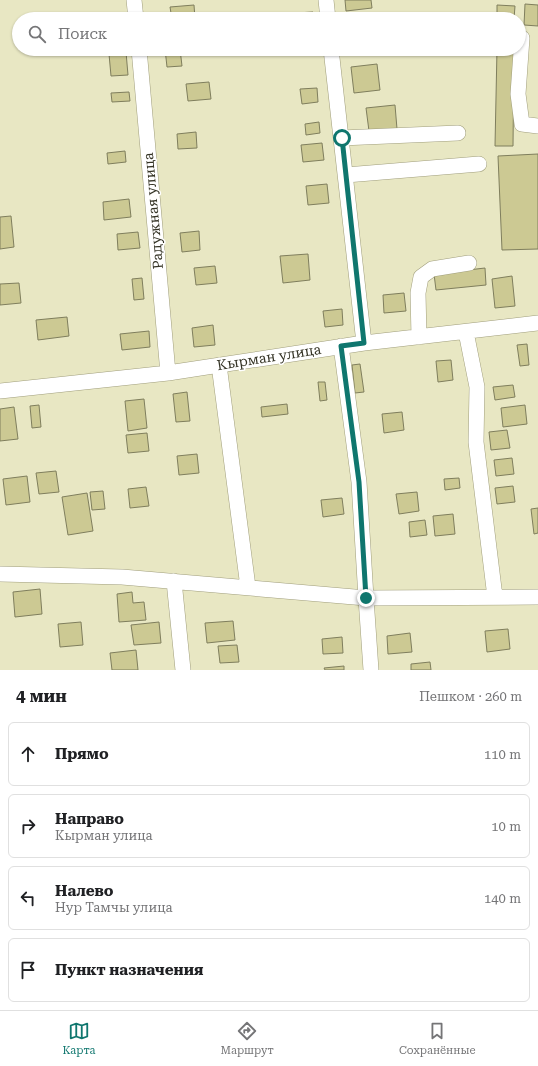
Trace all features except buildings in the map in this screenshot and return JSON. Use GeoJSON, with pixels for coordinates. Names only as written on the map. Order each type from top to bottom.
{"type":"FeatureCollection","features":[{"type":"Feature","properties":{"kind":"street"},"geometry":{"type":"LineString","coordinates":[[134,0],[135,12]]}},
{"type":"Feature","properties":{"kind":"street"},"geometry":{"type":"LineString","coordinates":[[326,0],[327,12]]}},
{"type":"Feature","properties":{"kind":"street","name":"Радужная улица"},"geometry":{"type":"LineString","coordinates":[[140,56],[168,372]]}},
{"type":"Feature","properties":{"kind":"street"},"geometry":{"type":"LineString","coordinates":[[332,56],[364,343]]}},
{"type":"Feature","properties":{"kind":"street"},"geometry":{"type":"LineString","coordinates":[[521,56],[518,94],[522,124],[538,126]]}},
{"type":"Feature","properties":{"kind":"street"},"geometry":{"type":"LineString","coordinates":[[342,138],[458,133]]}},
{"type":"Feature","properties":{"kind":"street"},"geometry":{"type":"LineString","coordinates":[[346,175],[479,164]]}},
{"type":"Feature","properties":{"kind":"street"},"geometry":{"type":"LineString","coordinates":[[419,337],[418,292],[422,277],[432,269],[468,263]]}},
{"type":"Feature","properties":{"kind":"street","name":"Кырман улица"},"geometry":{"type":"LineString","coordinates":[[0,391],[168,372],[364,343],[538,324]]}},
{"type":"Feature","properties":{"kind":"street"},"geometry":{"type":"LineString","coordinates":[[466,332],[477,387],[476,442],[495,597]]}},
{"type":"Feature","properties":{"kind":"street"},"geometry":{"type":"LineString","coordinates":[[341,346],[359,482],[371,670]]}},
{"type":"Feature","properties":{"kind":"street"},"geometry":{"type":"LineString","coordinates":[[219,365],[248,587]]}},
{"type":"Feature","properties":{"kind":"street"},"geometry":{"type":"LineString","coordinates":[[0,574],[122,577],[366,598],[538,597]]}},
{"type":"Feature","properties":{"kind":"street"},"geometry":{"type":"LineString","coordinates":[[174,581],[183,670]]}},
{"type":"Feature","properties":{"kind":"route"},"geometry":{"type":"LineString","coordinates":[[342,138],[364,343],[341,346],[359,482],[366,598]]}}]}
